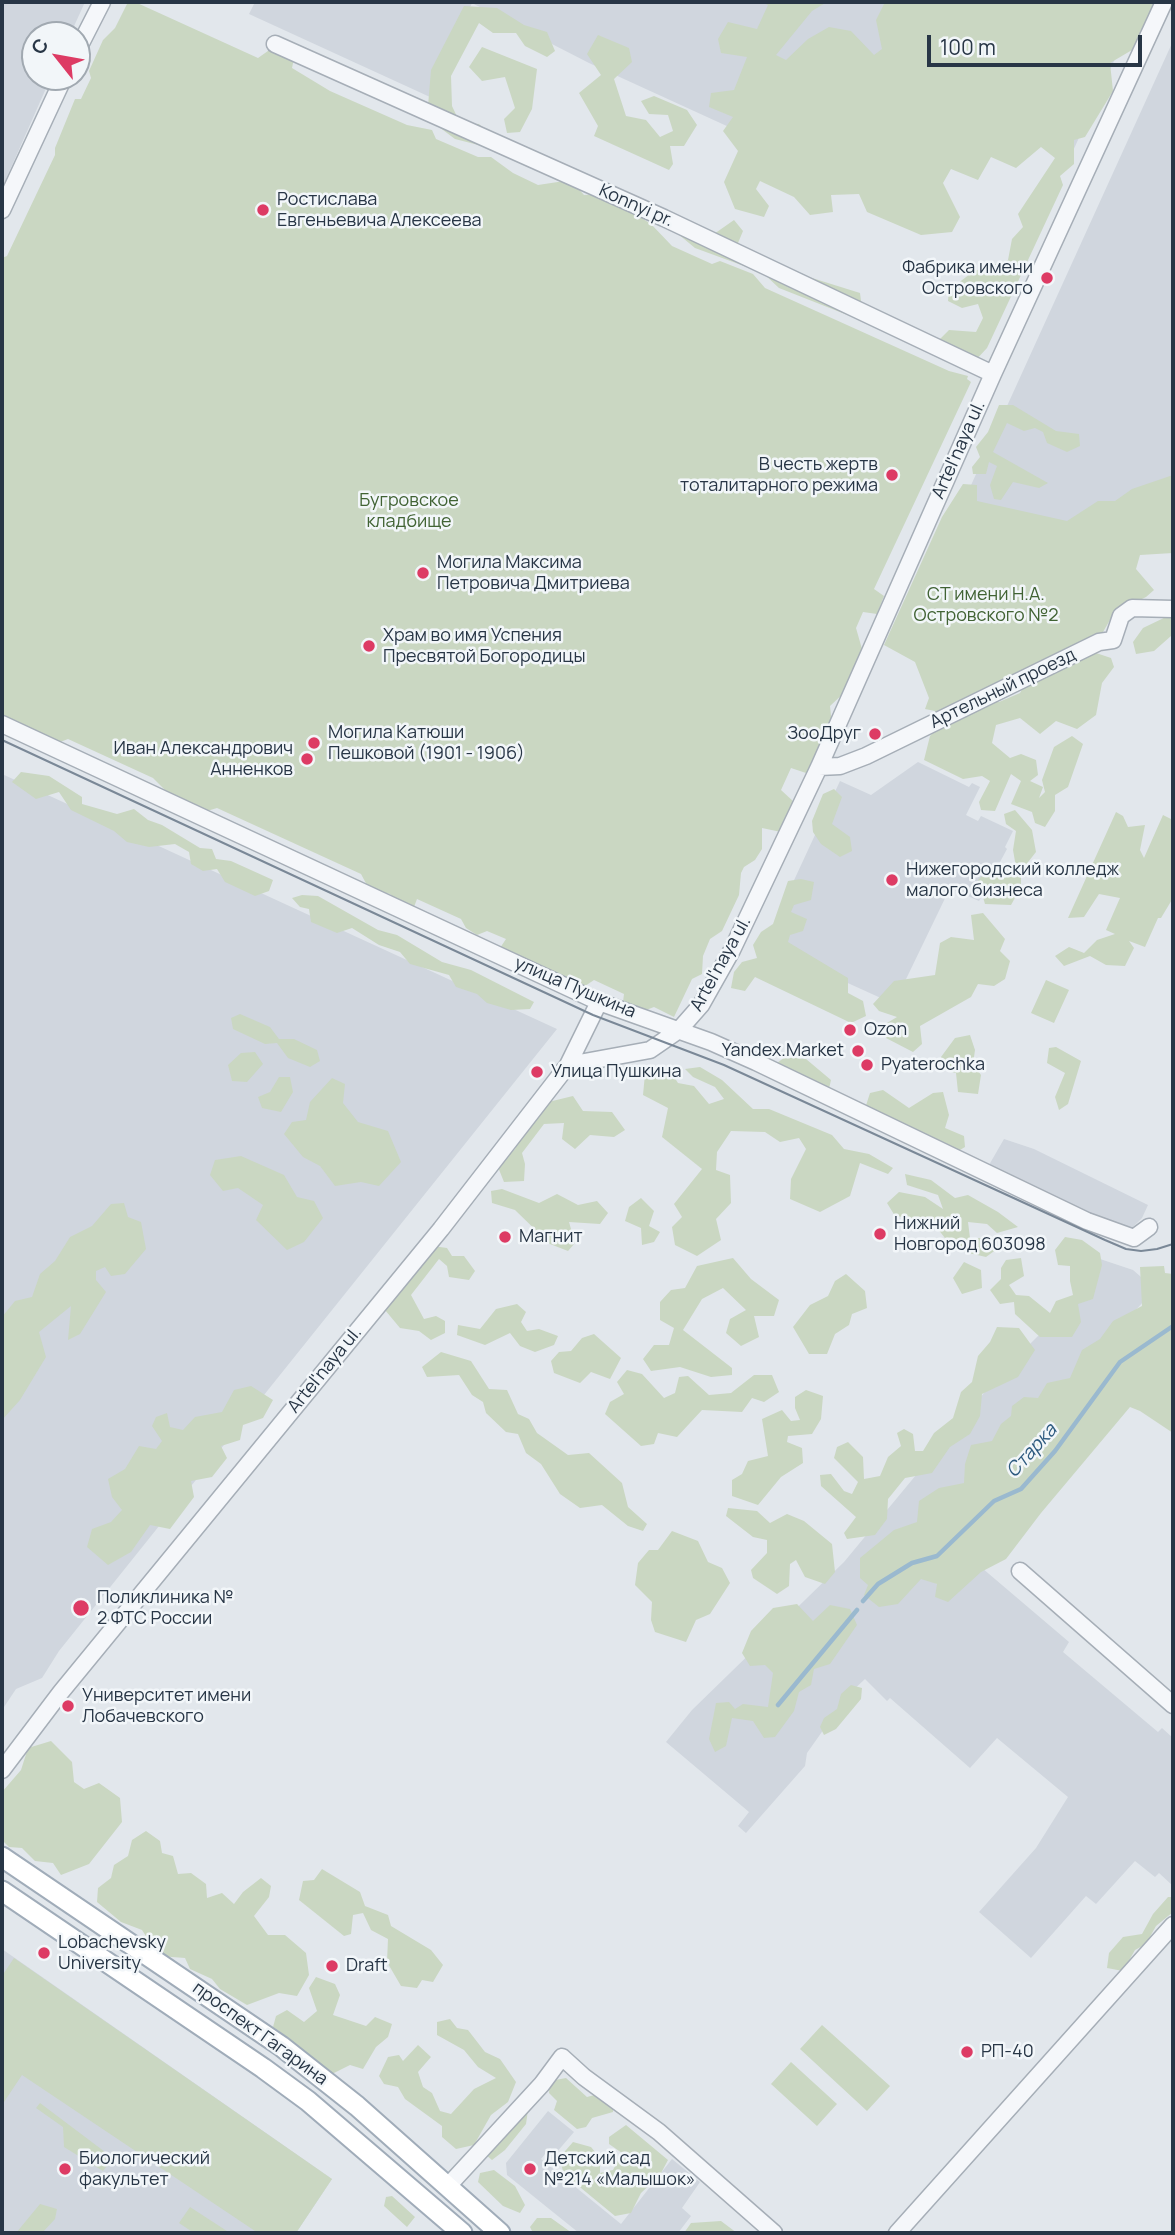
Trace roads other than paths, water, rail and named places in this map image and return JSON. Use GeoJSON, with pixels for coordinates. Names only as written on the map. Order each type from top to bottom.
{"type":"FeatureCollection","features":[{"type":"Feature","properties":{"kind":"main road","name":"проспект Гагарина"},"geometry":{"type":"LineString","coordinates":[[2,1857],[281,2046],[357,2106],[500,2233]]}},
{"type":"Feature","properties":{"kind":"main road","name":"проспект Гагарина"},"geometry":{"type":"LineString","coordinates":[[2,1891],[308,2101],[461,2233]]}},
{"type":"Feature","properties":{"kind":"street"},"geometry":{"type":"LineString","coordinates":[[91,24],[102,2]]}},
{"type":"Feature","properties":{"kind":"street","name":"Artel'naya ul."},"geometry":{"type":"LineString","coordinates":[[2,1770],[61,1692],[441,1229],[568,1065],[650,1050],[679,1030],[701,1005],[732,950],[819,767],[993,374],[1164,2]]}},
{"type":"Feature","properties":{"kind":"street","name":"Konnyi pr."},"geometry":{"type":"LineString","coordinates":[[275,44],[664,218],[993,374]]}},
{"type":"Feature","properties":{"kind":"street"},"geometry":{"type":"LineString","coordinates":[[2,210],[57,91]]}},
{"type":"Feature","properties":{"kind":"street","name":"Артельный проезд"},"geometry":{"type":"LineString","coordinates":[[819,767],[840,766],[866,756],[1099,642],[1114,640],[1121,616],[1132,608],[1173,609]]}},
{"type":"Feature","properties":{"kind":"street","name":"улица Пушкина"},"geometry":{"type":"LineString","coordinates":[[2,723],[599,1002],[679,1030],[756,1062],[1087,1221],[1134,1238],[1149,1227]]}},
{"type":"Feature","properties":{"kind":"street"},"geometry":{"type":"LineString","coordinates":[[568,1065],[599,1002]]}},
{"type":"Feature","properties":{"kind":"street"},"geometry":{"type":"LineString","coordinates":[[579,1044],[589,1056],[602,1060]]}},
{"type":"Feature","properties":{"kind":"street"},"geometry":{"type":"LineString","coordinates":[[1020,1571],[1173,1704]]}},
{"type":"Feature","properties":{"kind":"street"},"geometry":{"type":"LineString","coordinates":[[897,2233],[1173,1925]]}},
{"type":"Feature","properties":{"kind":"street"},"geometry":{"type":"LineString","coordinates":[[448,2186],[542,2084],[562,2057],[584,2077],[659,2132],[774,2233]]}},
{"type":"Feature","properties":{"kind":"waterway","name":"Старка"},"geometry":{"type":"LineString","coordinates":[[863,1601],[878,1584],[912,1563],[937,1556],[994,1501],[1021,1489],[1055,1451],[1120,1362],[1173,1326]]}},
{"type":"Feature","properties":{"kind":"waterway","name":"Старка"},"geometry":{"type":"LineString","coordinates":[[778,1705],[857,1610]]}},
{"type":"Feature","properties":{"kind":"tram line"},"geometry":{"type":"LineString","coordinates":[[2,740],[593,1015],[724,1065],[1105,1240],[1126,1249],[1141,1251],[1173,1244]]}},
{"type":"Feature","properties":{"kind":"place","name":"Ростислава Евгеньевича Алексеева"},"geometry":{"type":"Point","coordinates":[263,210]}},
{"type":"Feature","properties":{"kind":"place","name":"Фабрика имени Островского"},"geometry":{"type":"Point","coordinates":[1047,278]}},
{"type":"Feature","properties":{"kind":"place","name":"В честь жертв тоталитарного режима"},"geometry":{"type":"Point","coordinates":[892,475]}},
{"type":"Feature","properties":{"kind":"place","name":"Могила Максима Петровича Дмитриева"},"geometry":{"type":"Point","coordinates":[423,573]}},
{"type":"Feature","properties":{"kind":"place","name":"Храм во имя Успения Пресвятой Богородицы"},"geometry":{"type":"Point","coordinates":[369,646]}},
{"type":"Feature","properties":{"kind":"place","name":"ЗооДруг"},"geometry":{"type":"Point","coordinates":[875,734]}},
{"type":"Feature","properties":{"kind":"place","name":"Могила Катюши Пешковой (1901 - 1906)"},"geometry":{"type":"Point","coordinates":[314,743]}},
{"type":"Feature","properties":{"kind":"place","name":"Иван Александрович Анненков"},"geometry":{"type":"Point","coordinates":[307,759]}},
{"type":"Feature","properties":{"kind":"place","name":"Нижегородский колледж малого бизнеса"},"geometry":{"type":"Point","coordinates":[892,880]}},
{"type":"Feature","properties":{"kind":"place","name":"Ozon"},"geometry":{"type":"Point","coordinates":[850,1030]}},
{"type":"Feature","properties":{"kind":"place","name":"Yandex.Market"},"geometry":{"type":"Point","coordinates":[858,1051]}},
{"type":"Feature","properties":{"kind":"place","name":"Pyaterochka"},"geometry":{"type":"Point","coordinates":[867,1065]}},
{"type":"Feature","properties":{"kind":"place","name":"Улица Пушкина"},"geometry":{"type":"Point","coordinates":[537,1072]}},
{"type":"Feature","properties":{"kind":"place","name":"Нижний Новгород 603098"},"geometry":{"type":"Point","coordinates":[880,1234]}},
{"type":"Feature","properties":{"kind":"place","name":"Магнит"},"geometry":{"type":"Point","coordinates":[505,1237]}},
{"type":"Feature","properties":{"kind":"place","name":"Поликлиника № 2 ФТС России"},"geometry":{"type":"Point","coordinates":[81,1608]}},
{"type":"Feature","properties":{"kind":"place","name":"Университет имени Лобачевского"},"geometry":{"type":"Point","coordinates":[68,1706]}},
{"type":"Feature","properties":{"kind":"place","name":"Lobachevsky University"},"geometry":{"type":"Point","coordinates":[44,1953]}},
{"type":"Feature","properties":{"kind":"place","name":"Draft"},"geometry":{"type":"Point","coordinates":[332,1966]}},
{"type":"Feature","properties":{"kind":"place","name":"РП-40"},"geometry":{"type":"Point","coordinates":[967,2052]}},
{"type":"Feature","properties":{"kind":"place","name":"Биологический факультет"},"geometry":{"type":"Point","coordinates":[65,2169]}},
{"type":"Feature","properties":{"kind":"place","name":"Детский сад №214 «Малышок»"},"geometry":{"type":"Point","coordinates":[530,2169]}},
{"type":"Feature","properties":{"kind":"park label","name":"Бугровское кладбище"},"geometry":{"type":"Point","coordinates":[409,511]}},
{"type":"Feature","properties":{"kind":"park label","name":"СТ имени Н.А. Островского №2"},"geometry":{"type":"Point","coordinates":[986,605]}}]}
